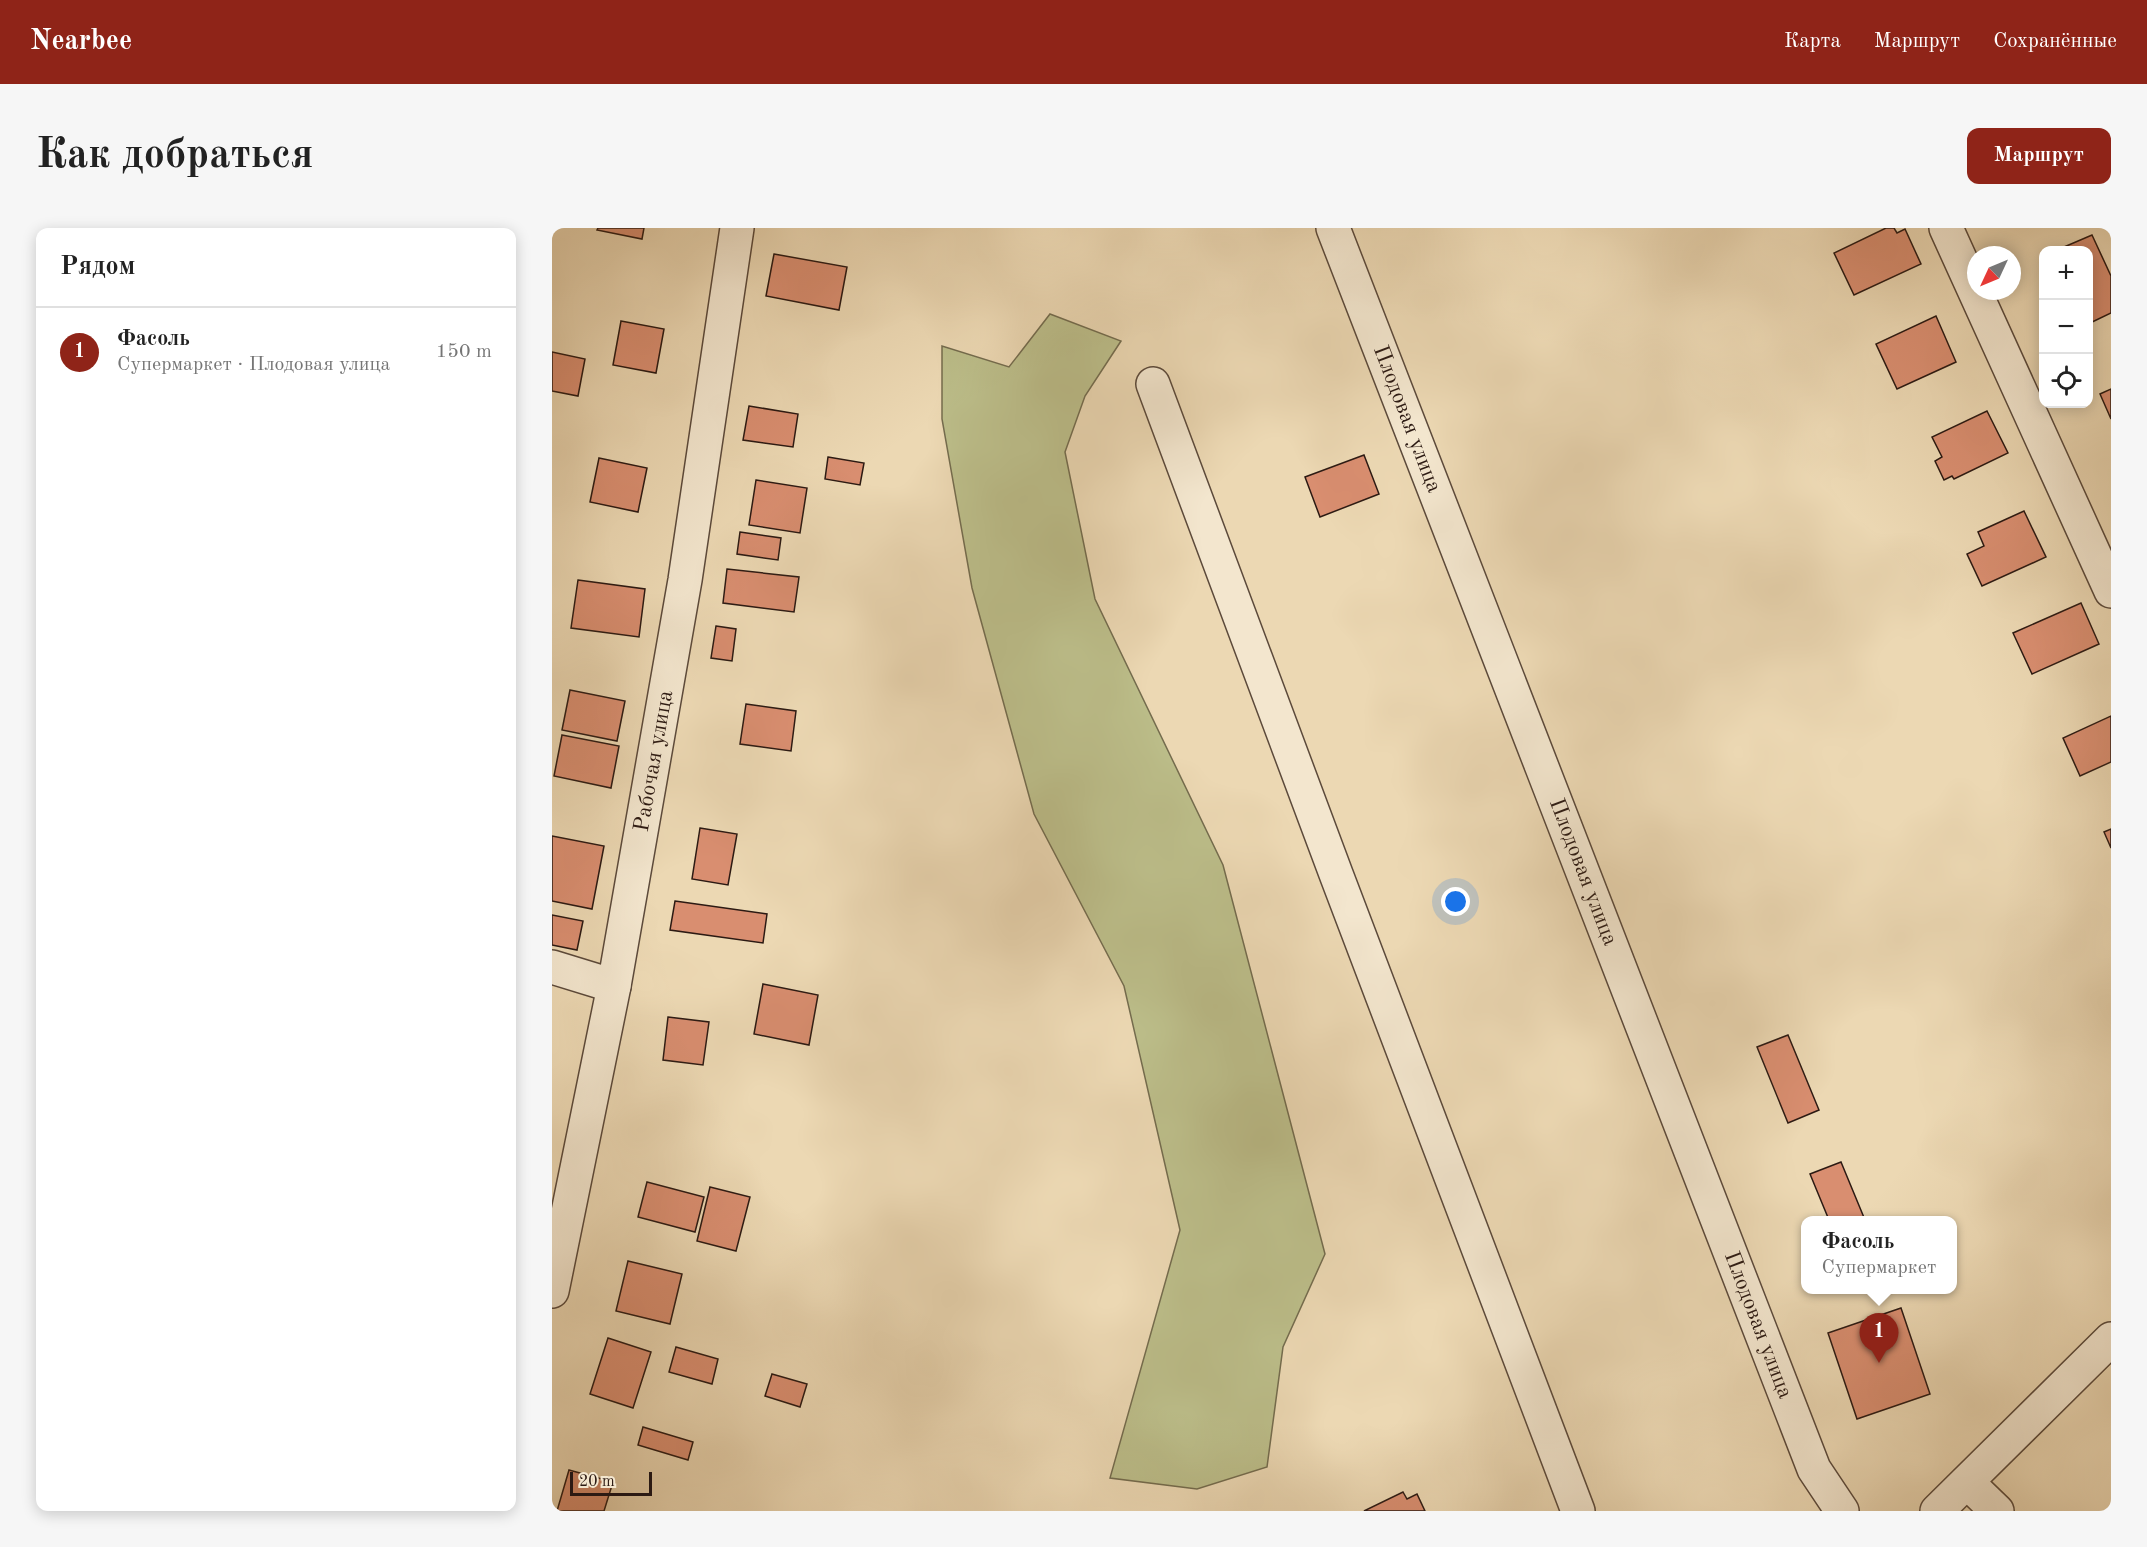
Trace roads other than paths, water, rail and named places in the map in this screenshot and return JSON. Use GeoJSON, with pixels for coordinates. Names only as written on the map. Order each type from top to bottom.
{"type":"FeatureCollection","features":[{"type":"Feature","properties":{"kind":"street","name":"Рабочая улица"},"geometry":{"type":"LineString","coordinates":[[552,1292],[614,986],[685,580],[737,228]]}},
{"type":"Feature","properties":{"kind":"street","name":"Плодовая улица"},"geometry":{"type":"LineString","coordinates":[[1333,228],[1814,1469],[1842,1511]]}},
{"type":"Feature","properties":{"kind":"street"},"geometry":{"type":"LineString","coordinates":[[1946,228],[2111,591]]}},
{"type":"Feature","properties":{"kind":"street"},"geometry":{"type":"LineString","coordinates":[[1153,384],[1578,1511]]}},
{"type":"Feature","properties":{"kind":"street"},"geometry":{"type":"LineString","coordinates":[[552,967],[614,986]]}},
{"type":"Feature","properties":{"kind":"street"},"geometry":{"type":"LineString","coordinates":[[1937,1511],[2111,1339]]}},
{"type":"Feature","properties":{"kind":"street"},"geometry":{"type":"LineString","coordinates":[[1967,1482],[1997,1511]]}},
{"type":"Feature","properties":{"kind":"place","name":"Фасоль"},"geometry":{"type":"Point","coordinates":[1879,1363]}}]}
